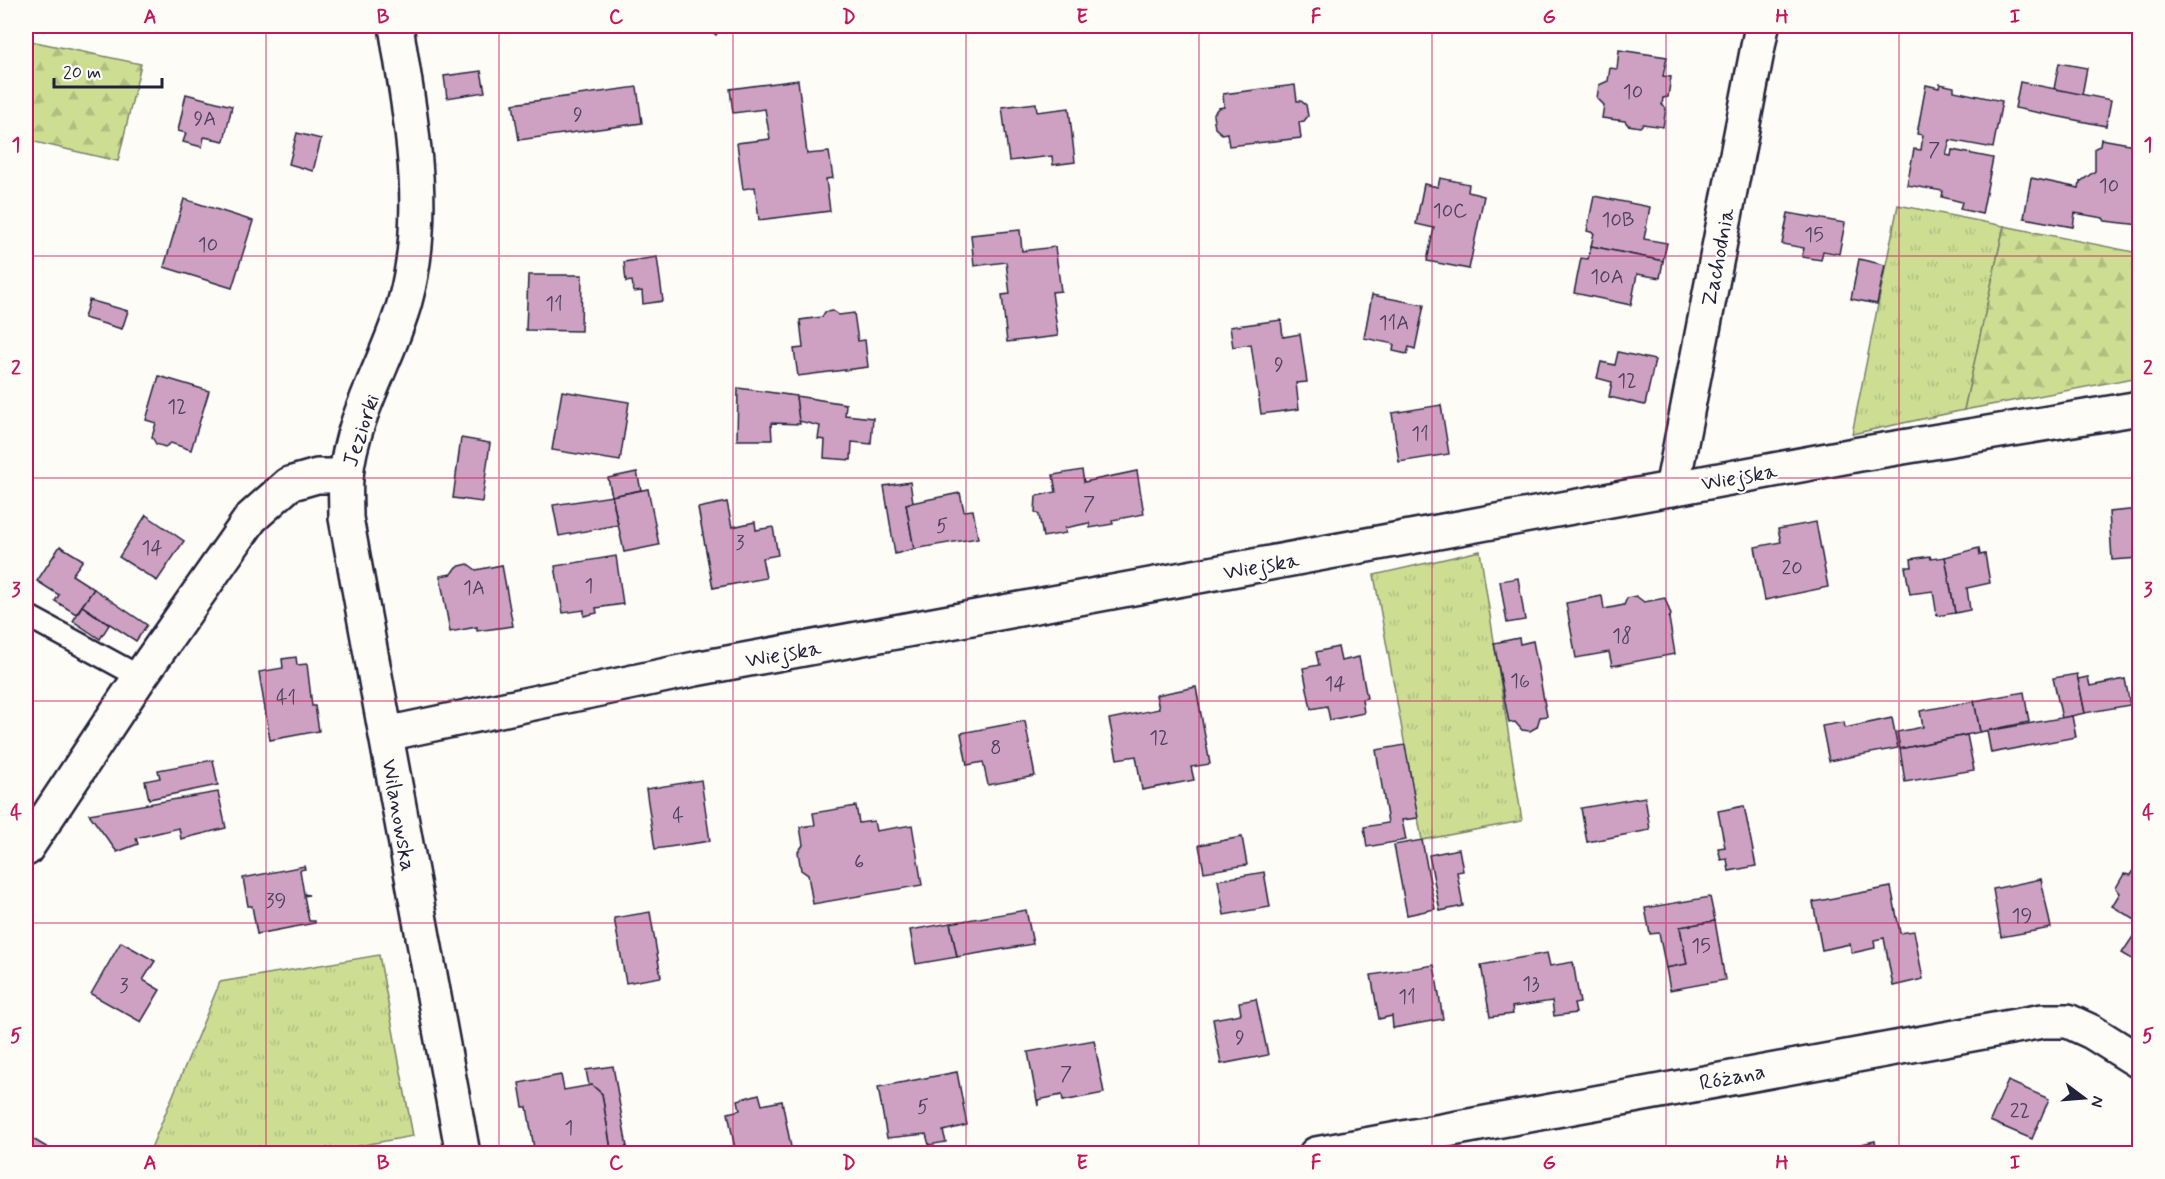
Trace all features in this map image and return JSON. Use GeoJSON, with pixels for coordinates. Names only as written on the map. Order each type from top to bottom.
{"type":"FeatureCollection","features":[{"type":"Feature","properties":{"kind":"street","name":"Jeziorki"},"geometry":{"type":"LineString","coordinates":[[26,849],[140,677],[251,518],[270,498],[289,484],[317,476],[346,476],[358,426],[387,354],[405,299],[416,235],[418,192],[414,140],[396,26]]}},
{"type":"Feature","properties":{"kind":"street","name":"Zachodnia"},"geometry":{"type":"LineString","coordinates":[[1672,489],[1762,26]]}},
{"type":"Feature","properties":{"kind":"street","name":"Wiejska"},"geometry":{"type":"LineString","coordinates":[[386,734],[695,669],[1672,489],[2139,408]]}},
{"type":"Feature","properties":{"kind":"street","name":"Wilanowska"},"geometry":{"type":"LineString","coordinates":[[346,476],[346,518],[463,1154]]}},
{"type":"Feature","properties":{"kind":"street","name":"Różana"},"geometry":{"type":"LineString","coordinates":[[1316,1154],[2043,1021],[2068,1021],[2092,1032],[2139,1062]]}},
{"type":"Feature","properties":{"kind":"lane"},"geometry":{"type":"LineString","coordinates":[[26,615],[140,677]]}},
{"type":"Feature","properties":{"kind":"green space"},"geometry":{"type":"Polygon","coordinates":[[[26,40],[141,64],[118,161],[26,140],[26,40]]]}},
{"type":"Feature","properties":{"kind":"green space"},"geometry":{"type":"Polygon","coordinates":[[[1898,205],[2004,226],[1964,410],[1852,434],[1898,205]]]}},
{"type":"Feature","properties":{"kind":"green space"},"geometry":{"type":"Polygon","coordinates":[[[2004,226],[2139,253],[2139,377],[1964,410],[2004,226]]]}},
{"type":"Feature","properties":{"kind":"green space"},"geometry":{"type":"Polygon","coordinates":[[[1480,551],[1522,821],[1422,840],[1374,575],[1480,551]]]}},
{"type":"Feature","properties":{"kind":"green space"},"geometry":{"type":"Polygon","coordinates":[[[379,955],[413,1136],[320,1153],[149,1153],[220,982],[379,955]]]}},
{"type":"Feature","properties":{"kind":"building"},"geometry":{"type":"Polygon","coordinates":[[[679,26],[722,26],[716,35],[707,28],[680,31],[679,26]]]}},
{"type":"Feature","properties":{"kind":"building"},"geometry":{"type":"Polygon","coordinates":[[[1619,50],[1667,57],[1663,76],[1671,77],[1668,97],[1663,98],[1662,105],[1666,108],[1663,127],[1643,124],[1640,127],[1628,125],[1625,121],[1602,118],[1604,105],[1597,98],[1599,85],[1608,81],[1610,68],[1617,69],[1619,50]]]}},
{"type":"Feature","properties":{"kind":"building"},"geometry":{"type":"Polygon","coordinates":[[[2059,63],[2087,68],[2082,95],[2054,89],[2059,63]]]}},
{"type":"Feature","properties":{"kind":"building"},"geometry":{"type":"Polygon","coordinates":[[[481,71],[485,92],[447,98],[444,76],[481,71]]]}},
{"type":"Feature","properties":{"kind":"building"},"geometry":{"type":"Polygon","coordinates":[[[798,80],[807,154],[829,152],[833,178],[826,179],[830,211],[759,220],[755,187],[743,189],[737,143],[770,139],[765,109],[733,113],[730,89],[798,80]]]}},
{"type":"Feature","properties":{"kind":"building"},"geometry":{"type":"Polygon","coordinates":[[[2020,82],[2111,100],[2106,126],[2015,108],[2020,82]]]}},
{"type":"Feature","properties":{"kind":"building"},"geometry":{"type":"Polygon","coordinates":[[[1940,84],[1954,87],[1954,91],[2002,101],[1993,148],[1950,140],[1946,155],[1951,156],[1952,150],[1993,158],[1982,214],[1960,209],[1962,202],[1942,197],[1943,191],[1907,185],[1914,149],[1921,150],[1923,135],[1917,134],[1926,85],[1939,88],[1940,84]]]}},
{"type":"Feature","properties":{"kind":"building"},"geometry":{"type":"Polygon","coordinates":[[[1295,85],[1297,101],[1306,105],[1308,116],[1304,121],[1299,122],[1301,138],[1229,146],[1227,133],[1222,134],[1215,128],[1213,115],[1218,108],[1224,107],[1223,94],[1295,85]]]}},
{"type":"Feature","properties":{"kind":"building"},"geometry":{"type":"Polygon","coordinates":[[[637,87],[642,123],[519,140],[513,104],[637,87]]]}},
{"type":"Feature","properties":{"kind":"building"},"geometry":{"type":"Polygon","coordinates":[[[186,94],[232,106],[224,141],[204,137],[202,147],[183,142],[186,133],[178,131],[186,94]]]}},
{"type":"Feature","properties":{"kind":"building"},"geometry":{"type":"Polygon","coordinates":[[[1036,103],[1037,112],[1069,108],[1075,162],[1053,165],[1052,156],[1009,161],[1002,107],[1036,103]]]}},
{"type":"Feature","properties":{"kind":"building"},"geometry":{"type":"Polygon","coordinates":[[[297,133],[321,139],[313,171],[289,164],[297,133]]]}},
{"type":"Feature","properties":{"kind":"building"},"geometry":{"type":"Polygon","coordinates":[[[2101,139],[2140,146],[2140,225],[2105,221],[2103,218],[2075,213],[2073,227],[2024,218],[2031,178],[2079,188],[2080,182],[2095,171],[2095,148],[2100,146],[2101,139]]]}},
{"type":"Feature","properties":{"kind":"building"},"geometry":{"type":"Polygon","coordinates":[[[1440,178],[1469,184],[1468,192],[1484,196],[1469,269],[1427,261],[1434,228],[1416,224],[1424,184],[1438,187],[1440,178]]]}},
{"type":"Feature","properties":{"kind":"building"},"geometry":{"type":"Polygon","coordinates":[[[1594,196],[1650,207],[1644,239],[1667,243],[1663,261],[1591,246],[1594,233],[1587,231],[1594,196]]]}},
{"type":"Feature","properties":{"kind":"building"},"geometry":{"type":"Polygon","coordinates":[[[184,199],[253,221],[232,288],[164,267],[184,199]]]}},
{"type":"Feature","properties":{"kind":"building"},"geometry":{"type":"Polygon","coordinates":[[[1788,213],[1845,223],[1839,254],[1823,251],[1821,260],[1802,257],[1804,248],[1782,244],[1788,213]]]}},
{"type":"Feature","properties":{"kind":"building"},"geometry":{"type":"Polygon","coordinates":[[[1020,230],[1022,251],[1055,247],[1061,291],[1052,292],[1058,336],[1007,342],[1002,295],[1010,294],[1006,262],[974,266],[971,235],[1020,230]]]}},
{"type":"Feature","properties":{"kind":"building"},"geometry":{"type":"Polygon","coordinates":[[[1591,246],[1663,261],[1660,278],[1637,274],[1631,305],[1574,293],[1581,258],[1588,259],[1591,246]]]}},
{"type":"Feature","properties":{"kind":"building"},"geometry":{"type":"Polygon","coordinates":[[[657,257],[663,301],[643,304],[642,291],[634,292],[632,281],[626,282],[624,262],[657,257]]]}},
{"type":"Feature","properties":{"kind":"building"},"geometry":{"type":"Polygon","coordinates":[[[1859,259],[1885,265],[1877,304],[1851,299],[1859,259]]]}},
{"type":"Feature","properties":{"kind":"building"},"geometry":{"type":"Polygon","coordinates":[[[528,275],[582,275],[581,331],[526,330],[528,275]]]}},
{"type":"Feature","properties":{"kind":"building"},"geometry":{"type":"Polygon","coordinates":[[[1372,295],[1424,305],[1415,349],[1409,347],[1407,354],[1393,351],[1394,344],[1364,338],[1372,295]]]}},
{"type":"Feature","properties":{"kind":"building"},"geometry":{"type":"Polygon","coordinates":[[[89,300],[128,311],[122,329],[84,318],[89,300]]]}},
{"type":"Feature","properties":{"kind":"building"},"geometry":{"type":"Polygon","coordinates":[[[833,311],[839,315],[854,313],[858,341],[865,340],[868,367],[798,376],[794,349],[803,348],[800,320],[822,317],[825,312],[833,311]]]}},
{"type":"Feature","properties":{"kind":"building"},"geometry":{"type":"Polygon","coordinates":[[[1281,320],[1283,337],[1300,334],[1307,382],[1296,383],[1299,409],[1261,414],[1251,344],[1233,347],[1230,327],[1281,320]]]}},
{"type":"Feature","properties":{"kind":"building"},"geometry":{"type":"Polygon","coordinates":[[[1618,352],[1655,360],[1645,405],[1609,397],[1612,382],[1597,378],[1601,362],[1615,365],[1618,352]]]}},
{"type":"Feature","properties":{"kind":"building"},"geometry":{"type":"Polygon","coordinates":[[[159,376],[209,391],[191,450],[171,443],[165,447],[156,444],[152,437],[156,423],[146,420],[159,376]]]}},
{"type":"Feature","properties":{"kind":"building"},"geometry":{"type":"Polygon","coordinates":[[[738,388],[796,396],[800,424],[771,423],[772,440],[737,440],[738,388]]]}},
{"type":"Feature","properties":{"kind":"building"},"geometry":{"type":"Polygon","coordinates":[[[562,391],[629,402],[620,461],[552,450],[562,391]]]}},
{"type":"Feature","properties":{"kind":"building"},"geometry":{"type":"Polygon","coordinates":[[[796,396],[846,404],[845,415],[873,418],[871,444],[852,442],[851,460],[824,458],[825,440],[818,439],[820,426],[799,421],[796,396]]]}},
{"type":"Feature","properties":{"kind":"building"},"geometry":{"type":"Polygon","coordinates":[[[1441,405],[1449,454],[1399,462],[1392,413],[1441,405]]]}},
{"type":"Feature","properties":{"kind":"building"},"geometry":{"type":"Polygon","coordinates":[[[461,438],[490,443],[482,502],[453,498],[461,438]]]}},
{"type":"Feature","properties":{"kind":"building"},"geometry":{"type":"Polygon","coordinates":[[[1082,470],[1084,482],[1137,471],[1144,514],[1112,520],[1113,524],[1090,528],[1089,523],[1065,528],[1066,533],[1043,537],[1039,515],[1035,512],[1036,496],[1056,492],[1053,475],[1082,470]]]}},
{"type":"Feature","properties":{"kind":"building"},"geometry":{"type":"Polygon","coordinates":[[[637,472],[641,490],[612,496],[608,478],[637,472]]]}},
{"type":"Feature","properties":{"kind":"building"},"geometry":{"type":"Polygon","coordinates":[[[910,482],[913,502],[906,504],[914,549],[895,554],[884,486],[910,482]]]}},
{"type":"Feature","properties":{"kind":"building"},"geometry":{"type":"Polygon","coordinates":[[[648,489],[659,545],[624,552],[612,496],[648,489]]]}},
{"type":"Feature","properties":{"kind":"building"},"geometry":{"type":"Polygon","coordinates":[[[960,493],[964,511],[973,510],[978,538],[914,549],[906,504],[960,493]]]}},
{"type":"Feature","properties":{"kind":"building"},"geometry":{"type":"Polygon","coordinates":[[[612,496],[618,525],[559,536],[553,505],[612,496]]]}},
{"type":"Feature","properties":{"kind":"building"},"geometry":{"type":"Polygon","coordinates":[[[727,502],[732,527],[755,522],[756,530],[773,527],[778,555],[762,558],[766,578],[713,588],[698,508],[727,502]]]}},
{"type":"Feature","properties":{"kind":"building"},"geometry":{"type":"Polygon","coordinates":[[[2140,510],[2140,558],[2112,560],[2109,512],[2140,510]]]}},
{"type":"Feature","properties":{"kind":"building"},"geometry":{"type":"Polygon","coordinates":[[[146,515],[184,541],[157,581],[119,557],[146,515]]]}},
{"type":"Feature","properties":{"kind":"building"},"geometry":{"type":"Polygon","coordinates":[[[1816,522],[1828,587],[1765,600],[1755,547],[1781,542],[1778,529],[1816,522]]]}},
{"type":"Feature","properties":{"kind":"building"},"geometry":{"type":"Polygon","coordinates":[[[60,546],[83,560],[72,575],[94,589],[76,614],[55,601],[59,595],[37,581],[60,546]]]}},
{"type":"Feature","properties":{"kind":"building"},"geometry":{"type":"Polygon","coordinates":[[[1979,548],[1980,555],[1985,554],[1990,583],[1967,588],[1970,610],[1955,613],[1945,557],[1979,548]]]}},
{"type":"Feature","properties":{"kind":"building"},"geometry":{"type":"Polygon","coordinates":[[[616,556],[623,604],[596,608],[597,613],[584,616],[584,610],[563,613],[555,566],[616,556]]]}},
{"type":"Feature","properties":{"kind":"building"},"geometry":{"type":"Polygon","coordinates":[[[1930,556],[1931,559],[1945,557],[1955,613],[1937,616],[1933,591],[1910,594],[1905,567],[1912,567],[1911,559],[1930,556]]]}},
{"type":"Feature","properties":{"kind":"building"},"geometry":{"type":"Polygon","coordinates":[[[468,564],[476,570],[502,565],[513,626],[477,631],[477,627],[450,632],[440,576],[451,574],[456,567],[468,564]]]}},
{"type":"Feature","properties":{"kind":"building"},"geometry":{"type":"Polygon","coordinates":[[[1518,578],[1525,620],[1507,623],[1500,581],[1518,578]]]}},
{"type":"Feature","properties":{"kind":"building"},"geometry":{"type":"Polygon","coordinates":[[[94,589],[147,625],[136,641],[82,606],[94,589]]]}},
{"type":"Feature","properties":{"kind":"building"},"geometry":{"type":"Polygon","coordinates":[[[1602,596],[1604,609],[1624,605],[1627,598],[1636,596],[1644,602],[1665,598],[1671,615],[1669,618],[1675,654],[1612,666],[1609,652],[1576,658],[1566,603],[1602,596]]]}},
{"type":"Feature","properties":{"kind":"building"},"geometry":{"type":"Polygon","coordinates":[[[82,606],[109,625],[100,639],[73,621],[82,606]]]}},
{"type":"Feature","properties":{"kind":"building"},"geometry":{"type":"Polygon","coordinates":[[[1519,638],[1520,644],[1533,641],[1547,716],[1540,717],[1537,727],[1530,731],[1522,730],[1515,722],[1509,723],[1494,643],[1519,638]]]}},
{"type":"Feature","properties":{"kind":"building"},"geometry":{"type":"Polygon","coordinates":[[[1338,647],[1341,661],[1359,657],[1367,698],[1362,699],[1364,713],[1330,720],[1327,706],[1311,709],[1303,668],[1319,665],[1316,652],[1338,647]]]}},
{"type":"Feature","properties":{"kind":"building"},"geometry":{"type":"Polygon","coordinates":[[[296,657],[297,665],[307,664],[312,706],[315,706],[319,731],[270,740],[259,672],[283,668],[282,659],[296,657]]]}},
{"type":"Feature","properties":{"kind":"building"},"geometry":{"type":"Polygon","coordinates":[[[2077,674],[2085,713],[2062,718],[2053,678],[2077,674]]]}},
{"type":"Feature","properties":{"kind":"building"},"geometry":{"type":"Polygon","coordinates":[[[2088,677],[2090,686],[2125,679],[2130,705],[2085,713],[2078,679],[2088,677]]]}},
{"type":"Feature","properties":{"kind":"building"},"geometry":{"type":"Polygon","coordinates":[[[1196,687],[1210,764],[1191,767],[1194,780],[1142,790],[1136,756],[1117,759],[1109,719],[1159,709],[1156,695],[1196,687]]]}},
{"type":"Feature","properties":{"kind":"building"},"geometry":{"type":"Polygon","coordinates":[[[2024,692],[2029,722],[1980,732],[1974,701],[2024,692]]]}},
{"type":"Feature","properties":{"kind":"building"},"geometry":{"type":"Polygon","coordinates":[[[1974,701],[1980,732],[1900,749],[1897,732],[1923,727],[1920,711],[1974,701]]]}},
{"type":"Feature","properties":{"kind":"building"},"geometry":{"type":"Polygon","coordinates":[[[2072,716],[2076,737],[1991,753],[1987,731],[2072,716]]]}},
{"type":"Feature","properties":{"kind":"building"},"geometry":{"type":"Polygon","coordinates":[[[1892,718],[1898,748],[1829,761],[1822,726],[1844,722],[1845,728],[1892,718]]]}},
{"type":"Feature","properties":{"kind":"building"},"geometry":{"type":"Polygon","coordinates":[[[1025,721],[1035,776],[988,785],[983,762],[967,765],[961,733],[1025,721]]]}},
{"type":"Feature","properties":{"kind":"building"},"geometry":{"type":"Polygon","coordinates":[[[1967,735],[1974,770],[1905,782],[1900,749],[1967,735]]]}},
{"type":"Feature","properties":{"kind":"building"},"geometry":{"type":"Polygon","coordinates":[[[1405,745],[1418,818],[1402,820],[1406,840],[1367,847],[1364,827],[1388,823],[1376,750],[1405,745]]]}},
{"type":"Feature","properties":{"kind":"building"},"geometry":{"type":"Polygon","coordinates":[[[213,760],[218,785],[149,799],[145,781],[160,778],[158,770],[213,760]]]}},
{"type":"Feature","properties":{"kind":"building"},"geometry":{"type":"Polygon","coordinates":[[[701,780],[710,841],[655,849],[646,789],[701,780]]]}},
{"type":"Feature","properties":{"kind":"building"},"geometry":{"type":"Polygon","coordinates":[[[218,792],[226,828],[181,839],[179,828],[136,838],[138,844],[117,852],[89,814],[218,792]]]}},
{"type":"Feature","properties":{"kind":"building"},"geometry":{"type":"Polygon","coordinates":[[[1645,797],[1650,830],[1587,842],[1581,808],[1645,797]]]}},
{"type":"Feature","properties":{"kind":"building"},"geometry":{"type":"Polygon","coordinates":[[[856,806],[859,823],[874,821],[876,831],[912,825],[922,885],[813,904],[808,875],[801,870],[798,852],[803,845],[800,827],[815,825],[813,813],[856,806]]]}},
{"type":"Feature","properties":{"kind":"building"},"geometry":{"type":"Polygon","coordinates":[[[1744,806],[1756,866],[1729,871],[1727,859],[1721,860],[1718,848],[1725,847],[1718,811],[1744,806]]]}},
{"type":"Feature","properties":{"kind":"building"},"geometry":{"type":"Polygon","coordinates":[[[1242,837],[1247,865],[1204,872],[1199,845],[1242,837]]]}},
{"type":"Feature","properties":{"kind":"building"},"geometry":{"type":"Polygon","coordinates":[[[1422,840],[1435,909],[1407,915],[1394,845],[1422,840]]]}},
{"type":"Feature","properties":{"kind":"building"},"geometry":{"type":"Polygon","coordinates":[[[1459,849],[1463,871],[1457,872],[1463,906],[1440,911],[1429,855],[1459,849]]]}},
{"type":"Feature","properties":{"kind":"building"},"geometry":{"type":"Polygon","coordinates":[[[2140,862],[2140,923],[2112,906],[2120,893],[2116,888],[2124,874],[2131,875],[2140,862]]]}},
{"type":"Feature","properties":{"kind":"building"},"geometry":{"type":"Polygon","coordinates":[[[304,866],[305,869],[300,870],[304,894],[309,895],[304,896],[309,921],[315,921],[315,923],[257,934],[252,906],[248,906],[243,878],[304,866]]]}},
{"type":"Feature","properties":{"kind":"building"},"geometry":{"type":"Polygon","coordinates":[[[1264,872],[1270,907],[1224,915],[1218,880],[1264,872]]]}},
{"type":"Feature","properties":{"kind":"building"},"geometry":{"type":"Polygon","coordinates":[[[2041,879],[2051,928],[2001,937],[1993,889],[2041,879]]]}},
{"type":"Feature","properties":{"kind":"building"},"geometry":{"type":"Polygon","coordinates":[[[1891,887],[1900,933],[1914,931],[1923,979],[1893,986],[1884,938],[1874,940],[1875,948],[1852,953],[1850,944],[1822,950],[1813,902],[1891,887]]]}},
{"type":"Feature","properties":{"kind":"building"},"geometry":{"type":"Polygon","coordinates":[[[1710,897],[1715,921],[1680,927],[1687,964],[1666,968],[1659,933],[1650,934],[1645,908],[1710,897]]]}},
{"type":"Feature","properties":{"kind":"building"},"geometry":{"type":"Polygon","coordinates":[[[1026,910],[1033,944],[957,957],[950,923],[1026,910]]]}},
{"type":"Feature","properties":{"kind":"building"},"geometry":{"type":"Polygon","coordinates":[[[650,912],[661,977],[626,983],[614,918],[650,912]]]}},
{"type":"Feature","properties":{"kind":"building"},"geometry":{"type":"Polygon","coordinates":[[[1715,921],[1725,980],[1670,990],[1666,968],[1687,964],[1680,927],[1715,921]]]}},
{"type":"Feature","properties":{"kind":"building"},"geometry":{"type":"Polygon","coordinates":[[[950,923],[957,957],[916,964],[910,930],[950,923]]]}},
{"type":"Feature","properties":{"kind":"building"},"geometry":{"type":"Polygon","coordinates":[[[2140,926],[2140,964],[2122,953],[2140,926]]]}},
{"type":"Feature","properties":{"kind":"building"},"geometry":{"type":"Polygon","coordinates":[[[121,942],[155,961],[143,980],[160,990],[141,1022],[91,994],[121,942]]]}},
{"type":"Feature","properties":{"kind":"building"},"geometry":{"type":"Polygon","coordinates":[[[1547,953],[1550,966],[1573,962],[1580,1003],[1574,1004],[1576,1013],[1554,1016],[1552,1001],[1512,1007],[1513,1014],[1490,1017],[1481,965],[1547,953]]]}},
{"type":"Feature","properties":{"kind":"building"},"geometry":{"type":"Polygon","coordinates":[[[1434,965],[1443,1019],[1393,1028],[1392,1016],[1379,1019],[1371,975],[1434,965]]]}},
{"type":"Feature","properties":{"kind":"building"},"geometry":{"type":"Polygon","coordinates":[[[1256,999],[1268,1055],[1221,1064],[1213,1019],[1241,1014],[1239,1002],[1256,999]]]}},
{"type":"Feature","properties":{"kind":"building"},"geometry":{"type":"Polygon","coordinates":[[[1094,1040],[1104,1093],[1063,1101],[1062,1095],[1038,1100],[1038,1106],[1028,1052],[1094,1040]]]}},
{"type":"Feature","properties":{"kind":"building"},"geometry":{"type":"Polygon","coordinates":[[[613,1066],[627,1147],[611,1150],[602,1094],[592,1085],[589,1086],[586,1070],[613,1066]]]}},
{"type":"Feature","properties":{"kind":"building"},"geometry":{"type":"Polygon","coordinates":[[[957,1072],[967,1125],[943,1131],[946,1142],[929,1145],[926,1134],[887,1138],[878,1087],[957,1072]]]}},
{"type":"Feature","properties":{"kind":"building"},"geometry":{"type":"Polygon","coordinates":[[[561,1075],[564,1090],[592,1085],[602,1094],[611,1150],[627,1147],[628,1154],[535,1154],[527,1107],[523,1107],[519,1083],[561,1075]]]}},
{"type":"Feature","properties":{"kind":"building"},"geometry":{"type":"Polygon","coordinates":[[[2008,1081],[2049,1099],[2032,1139],[1990,1121],[2008,1081]]]}},
{"type":"Feature","properties":{"kind":"building"},"geometry":{"type":"Polygon","coordinates":[[[759,1094],[762,1105],[782,1101],[792,1152],[736,1154],[728,1113],[740,1110],[738,1100],[759,1094]]]}},
{"type":"Feature","properties":{"kind":"building"},"geometry":{"type":"Polygon","coordinates":[[[26,1135],[50,1149],[47,1154],[26,1154],[26,1135]]]}},
{"type":"Feature","properties":{"kind":"building"},"geometry":{"type":"Polygon","coordinates":[[[1875,1141],[1877,1154],[1850,1154],[1848,1147],[1875,1141]]]}}]}
